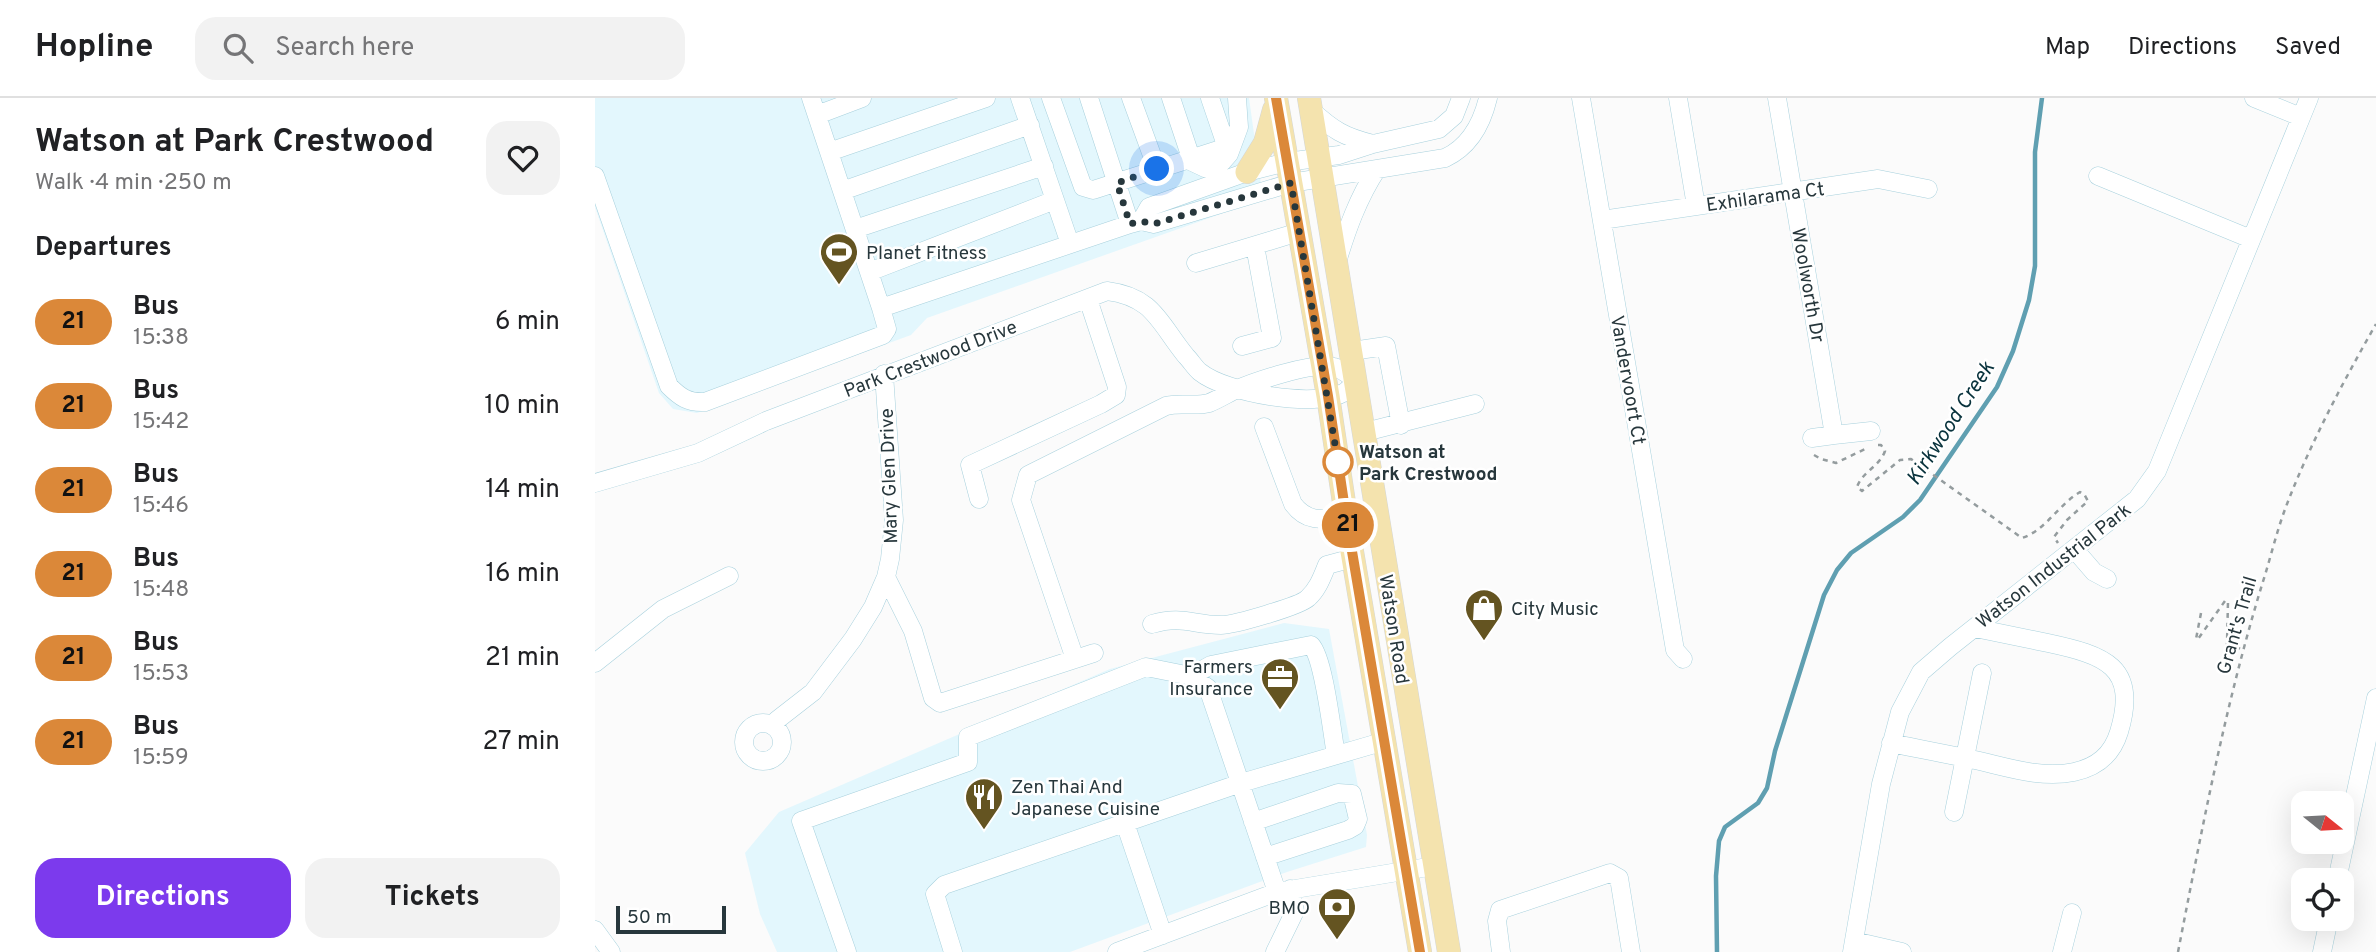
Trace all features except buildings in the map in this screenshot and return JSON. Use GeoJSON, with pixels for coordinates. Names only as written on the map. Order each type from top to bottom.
{"type":"FeatureCollection","features":[{"type":"Feature","properties":{"kind":"main road"},"geometry":{"type":"LineString","coordinates":[[1247,172],[1265,143],[1276,99]]}},
{"type":"Feature","properties":{"kind":"main road","name":"Watson Road"},"geometry":{"type":"LineString","coordinates":[[1276,99],[1420,952]]}},
{"type":"Feature","properties":{"kind":"main road","name":"Watson Road"},"geometry":{"type":"LineString","coordinates":[[1310,104],[1448,952]]}},
{"type":"Feature","properties":{"kind":"street"},"geometry":{"type":"LineString","coordinates":[[595,176],[669,386],[691,402],[705,402],[883,335],[887,329],[814,106],[862,98]]}},
{"type":"Feature","properties":{"kind":"street"},"geometry":{"type":"LineString","coordinates":[[829,152],[986,98]]}},
{"type":"Feature","properties":{"kind":"street"},"geometry":{"type":"LineString","coordinates":[[1020,98],[1070,244]]}},
{"type":"Feature","properties":{"kind":"street"},"geometry":{"type":"LineString","coordinates":[[1051,98],[1083,187],[1093,190],[1190,159]]}},
{"type":"Feature","properties":{"kind":"street"},"geometry":{"type":"LineString","coordinates":[[1089,98],[1117,183],[1135,222]]}},
{"type":"Feature","properties":{"kind":"street"},"geometry":{"type":"LineString","coordinates":[[1131,98],[1157,169]]}},
{"type":"Feature","properties":{"kind":"street"},"geometry":{"type":"LineString","coordinates":[[1171,98],[1190,159],[1206,169],[1222,162],[1229,154],[1230,142],[1239,127],[1237,98]]}},
{"type":"Feature","properties":{"kind":"street"},"geometry":{"type":"LineString","coordinates":[[1210,98],[1230,142]]}},
{"type":"Feature","properties":{"kind":"street"},"geometry":{"type":"LineString","coordinates":[[1320,166],[1339,155],[1373,144],[1439,129],[1454,116],[1461,98]]}},
{"type":"Feature","properties":{"kind":"street"},"geometry":{"type":"LineString","coordinates":[[881,307],[1135,222],[1154,224],[1289,173],[1320,166],[1377,169],[1445,158],[1454,154],[1471,138],[1485,114],[1488,98]]}},
{"type":"Feature","properties":{"kind":"street","name":"Vandervoort Ct"},"geometry":{"type":"LineString","coordinates":[[1581,98],[1675,650],[1683,659]]}},
{"type":"Feature","properties":{"kind":"street"},"geometry":{"type":"LineString","coordinates":[[1678,98],[1696,206]]}},
{"type":"Feature","properties":{"kind":"street","name":"Woolworth Dr"},"geometry":{"type":"LineString","coordinates":[[1777,98],[1835,435]]}},
{"type":"Feature","properties":{"kind":"street"},"geometry":{"type":"LineString","coordinates":[[2254,98],[2301,117]]}},
{"type":"Feature","properties":{"kind":"street","name":"Watson Industrial Park"},"geometry":{"type":"LineString","coordinates":[[1853,947],[1881,784],[1891,743],[1900,712],[1921,672],[2137,499],[2157,471],[2309,98]]}},
{"type":"Feature","properties":{"kind":"street"},"geometry":{"type":"LineString","coordinates":[[1310,104],[1336,132],[1350,139],[1373,144]]}},
{"type":"Feature","properties":{"kind":"street"},"geometry":{"type":"LineString","coordinates":[[1446,123],[1454,154]]}},
{"type":"Feature","properties":{"kind":"street"},"geometry":{"type":"LineString","coordinates":[[842,191],[1030,125]]}},
{"type":"Feature","properties":{"kind":"street"},"geometry":{"type":"LineString","coordinates":[[855,229],[1044,166]]}},
{"type":"Feature","properties":{"kind":"street"},"geometry":{"type":"LineString","coordinates":[[1337,262],[1349,223],[1377,169]]}},
{"type":"Feature","properties":{"kind":"street"},"geometry":{"type":"LineString","coordinates":[[1135,222],[1149,207],[1247,172],[1289,173]]}},
{"type":"Feature","properties":{"kind":"street"},"geometry":{"type":"LineString","coordinates":[[2098,176],[2251,239]]}},
{"type":"Feature","properties":{"kind":"street","name":"Exhilarama Ct"},"geometry":{"type":"LineString","coordinates":[[1602,220],[1878,179],[1928,188]]}},
{"type":"Feature","properties":{"kind":"street"},"geometry":{"type":"LineString","coordinates":[[869,272],[1055,200]]}},
{"type":"Feature","properties":{"kind":"street"},"geometry":{"type":"LineString","coordinates":[[1196,263],[1299,232]]}},
{"type":"Feature","properties":{"kind":"street"},"geometry":{"type":"LineString","coordinates":[[1242,346],[1272,338],[1255,246]]}},
{"type":"Feature","properties":{"kind":"street","name":"Park Crestwood Drive"},"geometry":{"type":"LineString","coordinates":[[595,483],[698,453],[766,421],[884,374],[1107,291],[1124,293],[1142,301],[1162,322],[1200,372],[1236,390],[1307,400],[1344,393],[1357,381]]}},
{"type":"Feature","properties":{"kind":"street"},"geometry":{"type":"LineString","coordinates":[[979,499],[970,465],[1116,395],[1117,387],[1088,299]]}},
{"type":"Feature","properties":{"kind":"street"},"geometry":{"type":"LineString","coordinates":[[1352,351],[1386,346],[1401,425]]}},
{"type":"Feature","properties":{"kind":"street"},"geometry":{"type":"LineString","coordinates":[[1075,659],[1021,500],[1028,475],[1175,403],[1199,405],[1211,402],[1236,390],[1301,369],[1323,365],[1335,367],[1357,381]]}},
{"type":"Feature","properties":{"kind":"street","name":"Mary Glen Drive"},"geometry":{"type":"LineString","coordinates":[[773,726],[813,692],[829,671],[873,607],[886,577],[894,520],[884,374]]}},
{"type":"Feature","properties":{"kind":"street"},"geometry":{"type":"LineString","coordinates":[[1365,432],[1475,404]]}},
{"type":"Feature","properties":{"kind":"street"},"geometry":{"type":"LineString","coordinates":[[1264,427],[1293,504],[1300,513],[1322,520],[1346,516]]}},
{"type":"Feature","properties":{"kind":"street"},"geometry":{"type":"LineString","coordinates":[[1812,438],[1871,431]]}},
{"type":"Feature","properties":{"kind":"street"},"geometry":{"type":"LineString","coordinates":[[2075,550],[2094,572],[2107,579]]}},
{"type":"Feature","properties":{"kind":"street"},"geometry":{"type":"LineString","coordinates":[[1152,624],[1181,619],[1224,625],[1288,607],[1305,601],[1314,592],[1327,565],[1353,558]]}},
{"type":"Feature","properties":{"kind":"street"},"geometry":{"type":"LineString","coordinates":[[595,663],[663,608],[729,576]]}},
{"type":"Feature","properties":{"kind":"street"},"geometry":{"type":"LineString","coordinates":[[886,577],[913,631],[933,698],[940,703],[1094,653]]}},
{"type":"Feature","properties":{"kind":"street"},"geometry":{"type":"LineString","coordinates":[[1891,743],[2043,774],[2077,772],[2103,761],[2113,748],[2126,698],[2120,679],[2110,664],[2084,650],[1975,628]]}},
{"type":"Feature","properties":{"kind":"street"},"geometry":{"type":"LineString","coordinates":[[1191,676],[1211,665],[1311,645],[1316,650],[1336,755]]}},
{"type":"Feature","properties":{"kind":"street"},"geometry":{"type":"LineString","coordinates":[[847,952],[801,821],[968,762],[968,737],[1146,667],[1191,676],[1208,688],[1265,857],[1296,911],[1275,952]]}},
{"type":"Feature","properties":{"kind":"street"},"geometry":{"type":"LineString","coordinates":[[1954,812],[1970,759],[1982,673]]}},
{"type":"Feature","properties":{"kind":"street"},"geometry":{"type":"LineString","coordinates":[[2340,868],[2376,698]]}},
{"type":"Feature","properties":{"kind":"street"},"geometry":{"type":"LineString","coordinates":[[953,952],[935,894],[944,885],[1241,782],[1384,741]]}},
{"type":"Feature","properties":{"kind":"street"},"geometry":{"type":"LineString","coordinates":[[1253,822],[1338,793],[1352,794],[1358,820],[1355,826],[1265,857]]}},
{"type":"Feature","properties":{"kind":"street"},"geometry":{"type":"LineString","coordinates":[[1125,822],[1163,935]]}},
{"type":"Feature","properties":{"kind":"street"},"geometry":{"type":"LineString","coordinates":[[1117,952],[1283,890],[1434,866]]}},
{"type":"Feature","properties":{"kind":"street"},"geometry":{"type":"LineString","coordinates":[[1501,952],[1497,921],[1500,910],[1610,873],[1619,878],[1631,952]]}},
{"type":"Feature","properties":{"kind":"street"},"geometry":{"type":"LineString","coordinates":[[2062,952],[2072,913]]}},
{"type":"Feature","properties":{"kind":"street"},"geometry":{"type":"LineString","coordinates":[[595,930],[611,952]]}},
{"type":"Feature","properties":{"kind":"street"},"geometry":{"type":"LineString","coordinates":[[2322,952],[2326,931]]}},
{"type":"Feature","properties":{"kind":"street"},"geometry":{"type":"LineString","coordinates":[[1853,947],[1902,952]]}},
{"type":"Feature","properties":{"kind":"path","name":"Grant's Trail"},"geometry":{"type":"LineString","coordinates":[[2178,952],[2226,713],[2242,649],[2290,496],[2353,364],[2376,324]]}},
{"type":"Feature","properties":{"kind":"path"},"geometry":{"type":"LineString","coordinates":[[1812,438],[1807,445],[1809,452],[1836,463],[1881,445],[1885,451],[1883,458],[1859,481],[1857,487],[1862,491],[1900,460],[1911,459],[2022,538],[2031,535],[2071,497],[2080,492],[2088,501],[2067,520],[2054,537],[2057,542],[2075,550]]}},
{"type":"Feature","properties":{"kind":"path"},"geometry":{"type":"LineString","coordinates":[[2201,613],[2196,639],[2225,601],[2228,601],[2227,644],[2242,649]]}},
{"type":"Feature","properties":{"kind":"shaded area"},"geometry":{"type":"Polygon","coordinates":[[[595,98],[1249,98],[1263,199],[927,318],[911,335],[697,413],[673,409],[659,393],[595,207],[595,98]]]}},
{"type":"Feature","properties":{"kind":"shaded area"},"geometry":{"type":"Polygon","coordinates":[[[1284,623],[1329,629],[1367,835],[1366,847],[1287,872],[1070,952],[777,952],[760,914],[745,853],[779,812],[1110,669],[1284,623]]]}},
{"type":"Feature","properties":{"kind":"waterway","name":"Kirkwood Creek"},"geometry":{"type":"LineString","coordinates":[[1717,952],[1716,876],[1719,841],[1725,827],[1758,803],[1767,788],[1775,751],[1824,595],[1837,570],[1851,553],[1903,517],[1920,500],[1997,387],[2013,351],[2029,300],[2035,266],[2035,152],[2042,98]]}},
{"type":"Feature","properties":{"kind":"bus line","name":"21"},"geometry":{"type":"LineString","coordinates":[[1276,98],[1420,952]]}},
{"type":"Feature","properties":{"kind":"place","name":"Planet Fitness"},"geometry":{"type":"Point","coordinates":[839,286]}},
{"type":"Feature","properties":{"kind":"place","name":"Watson at Park Crestwood"},"geometry":{"type":"Point","coordinates":[1338,462]}},
{"type":"Feature","properties":{"kind":"place","name":"City Music"},"geometry":{"type":"Point","coordinates":[1484,642]}},
{"type":"Feature","properties":{"kind":"place","name":"Farmers Insurance"},"geometry":{"type":"Point","coordinates":[1280,711]}},
{"type":"Feature","properties":{"kind":"place","name":"Zen Thai And Japanese Cuisine"},"geometry":{"type":"Point","coordinates":[984,831]}},
{"type":"Feature","properties":{"kind":"place","name":"BMO"},"geometry":{"type":"Point","coordinates":[1337,941]}},
{"type":"Feature","properties":{"kind":"route"},"geometry":{"type":"LineString","coordinates":[[1157,169],[1117,183],[1130,224],[1141,221],[1154,224],[1291,183],[1339,468],[1338,462]]}}]}
